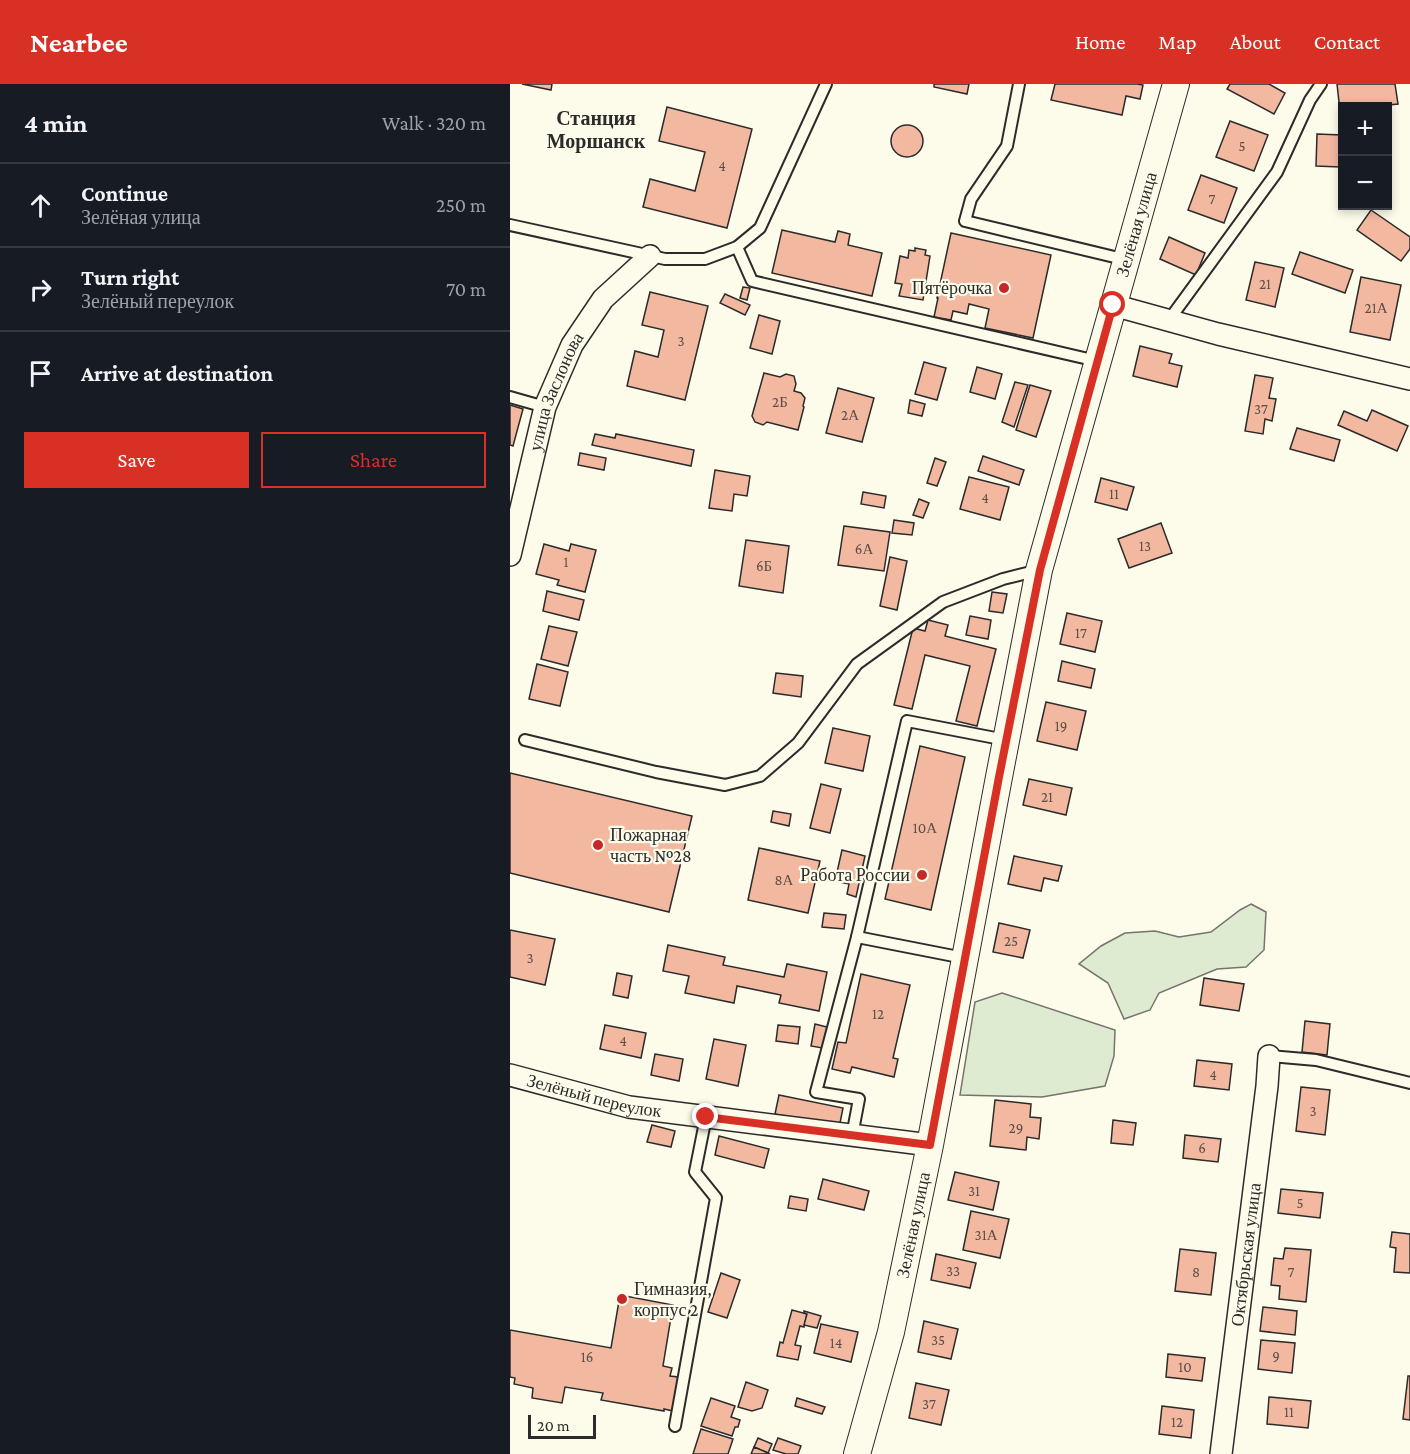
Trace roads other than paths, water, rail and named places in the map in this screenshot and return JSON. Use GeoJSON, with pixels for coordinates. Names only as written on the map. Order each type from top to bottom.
{"type":"FeatureCollection","features":[{"type":"Feature","properties":{"kind":"street","name":"Зелёная улица"},"geometry":{"type":"LineString","coordinates":[[857,1454],[891,1332],[930,1145],[1040,570],[1176,84]]}},
{"type":"Feature","properties":{"kind":"street","name":"улица Заслонова"},"geometry":{"type":"LineString","coordinates":[[510,555],[545,407],[572,345],[603,299],[650,256]]}},
{"type":"Feature","properties":{"kind":"street"},"geometry":{"type":"LineString","coordinates":[[1113,305],[1285,350],[1410,379]]}},
{"type":"Feature","properties":{"kind":"street","name":"Октябрьская улица"},"geometry":{"type":"LineString","coordinates":[[1221,1454],[1269,1056]]}},
{"type":"Feature","properties":{"kind":"street","name":"Зелёный переулок"},"geometry":{"type":"LineString","coordinates":[[510,1075],[628,1107],[930,1145]]}},
{"type":"Feature","properties":{"kind":"lane"},"geometry":{"type":"LineString","coordinates":[[510,225],[665,259],[705,259],[737,247],[760,228],[826,84]]}},
{"type":"Feature","properties":{"kind":"lane"},"geometry":{"type":"LineString","coordinates":[[1019,84],[1007,146],[972,199],[965,220],[1127,260]]}},
{"type":"Feature","properties":{"kind":"lane"},"geometry":{"type":"LineString","coordinates":[[1169,320],[1277,172],[1310,100],[1321,84]]}},
{"type":"Feature","properties":{"kind":"lane"},"geometry":{"type":"LineString","coordinates":[[737,247],[752,281],[1097,361]]}},
{"type":"Feature","properties":{"kind":"lane"},"geometry":{"type":"LineString","coordinates":[[510,397],[545,407]]}},
{"type":"Feature","properties":{"kind":"lane"},"geometry":{"type":"LineString","coordinates":[[525,740],[656,772],[725,785],[760,776],[798,743],[857,664],[943,602],[1003,579],[1040,570]]}},
{"type":"Feature","properties":{"kind":"lane"},"geometry":{"type":"LineString","coordinates":[[852,1136],[859,1099],[816,1092],[857,937],[907,721],[1006,740]]}},
{"type":"Feature","properties":{"kind":"lane"},"geometry":{"type":"LineString","coordinates":[[857,937],[965,958]]}},
{"type":"Feature","properties":{"kind":"lane"},"geometry":{"type":"LineString","coordinates":[[1269,1056],[1316,1060],[1410,1083]]}},
{"type":"Feature","properties":{"kind":"lane"},"geometry":{"type":"LineString","coordinates":[[675,1426],[716,1198],[695,1172],[706,1117]]}},
{"type":"Feature","properties":{"kind":"place","name":"Пятёрочка"},"geometry":{"type":"Point","coordinates":[1004,288]}},
{"type":"Feature","properties":{"kind":"place","name":"Пожарная часть №28"},"geometry":{"type":"Point","coordinates":[598,845]}},
{"type":"Feature","properties":{"kind":"place","name":"Работа России"},"geometry":{"type":"Point","coordinates":[922,875]}},
{"type":"Feature","properties":{"kind":"place","name":"Гимназия, корпус 2"},"geometry":{"type":"Point","coordinates":[622,1299]}},
{"type":"Feature","properties":{"kind":"district","name":"Станция Моршанск"},"geometry":{"type":"Point","coordinates":[596,130]}}]}
